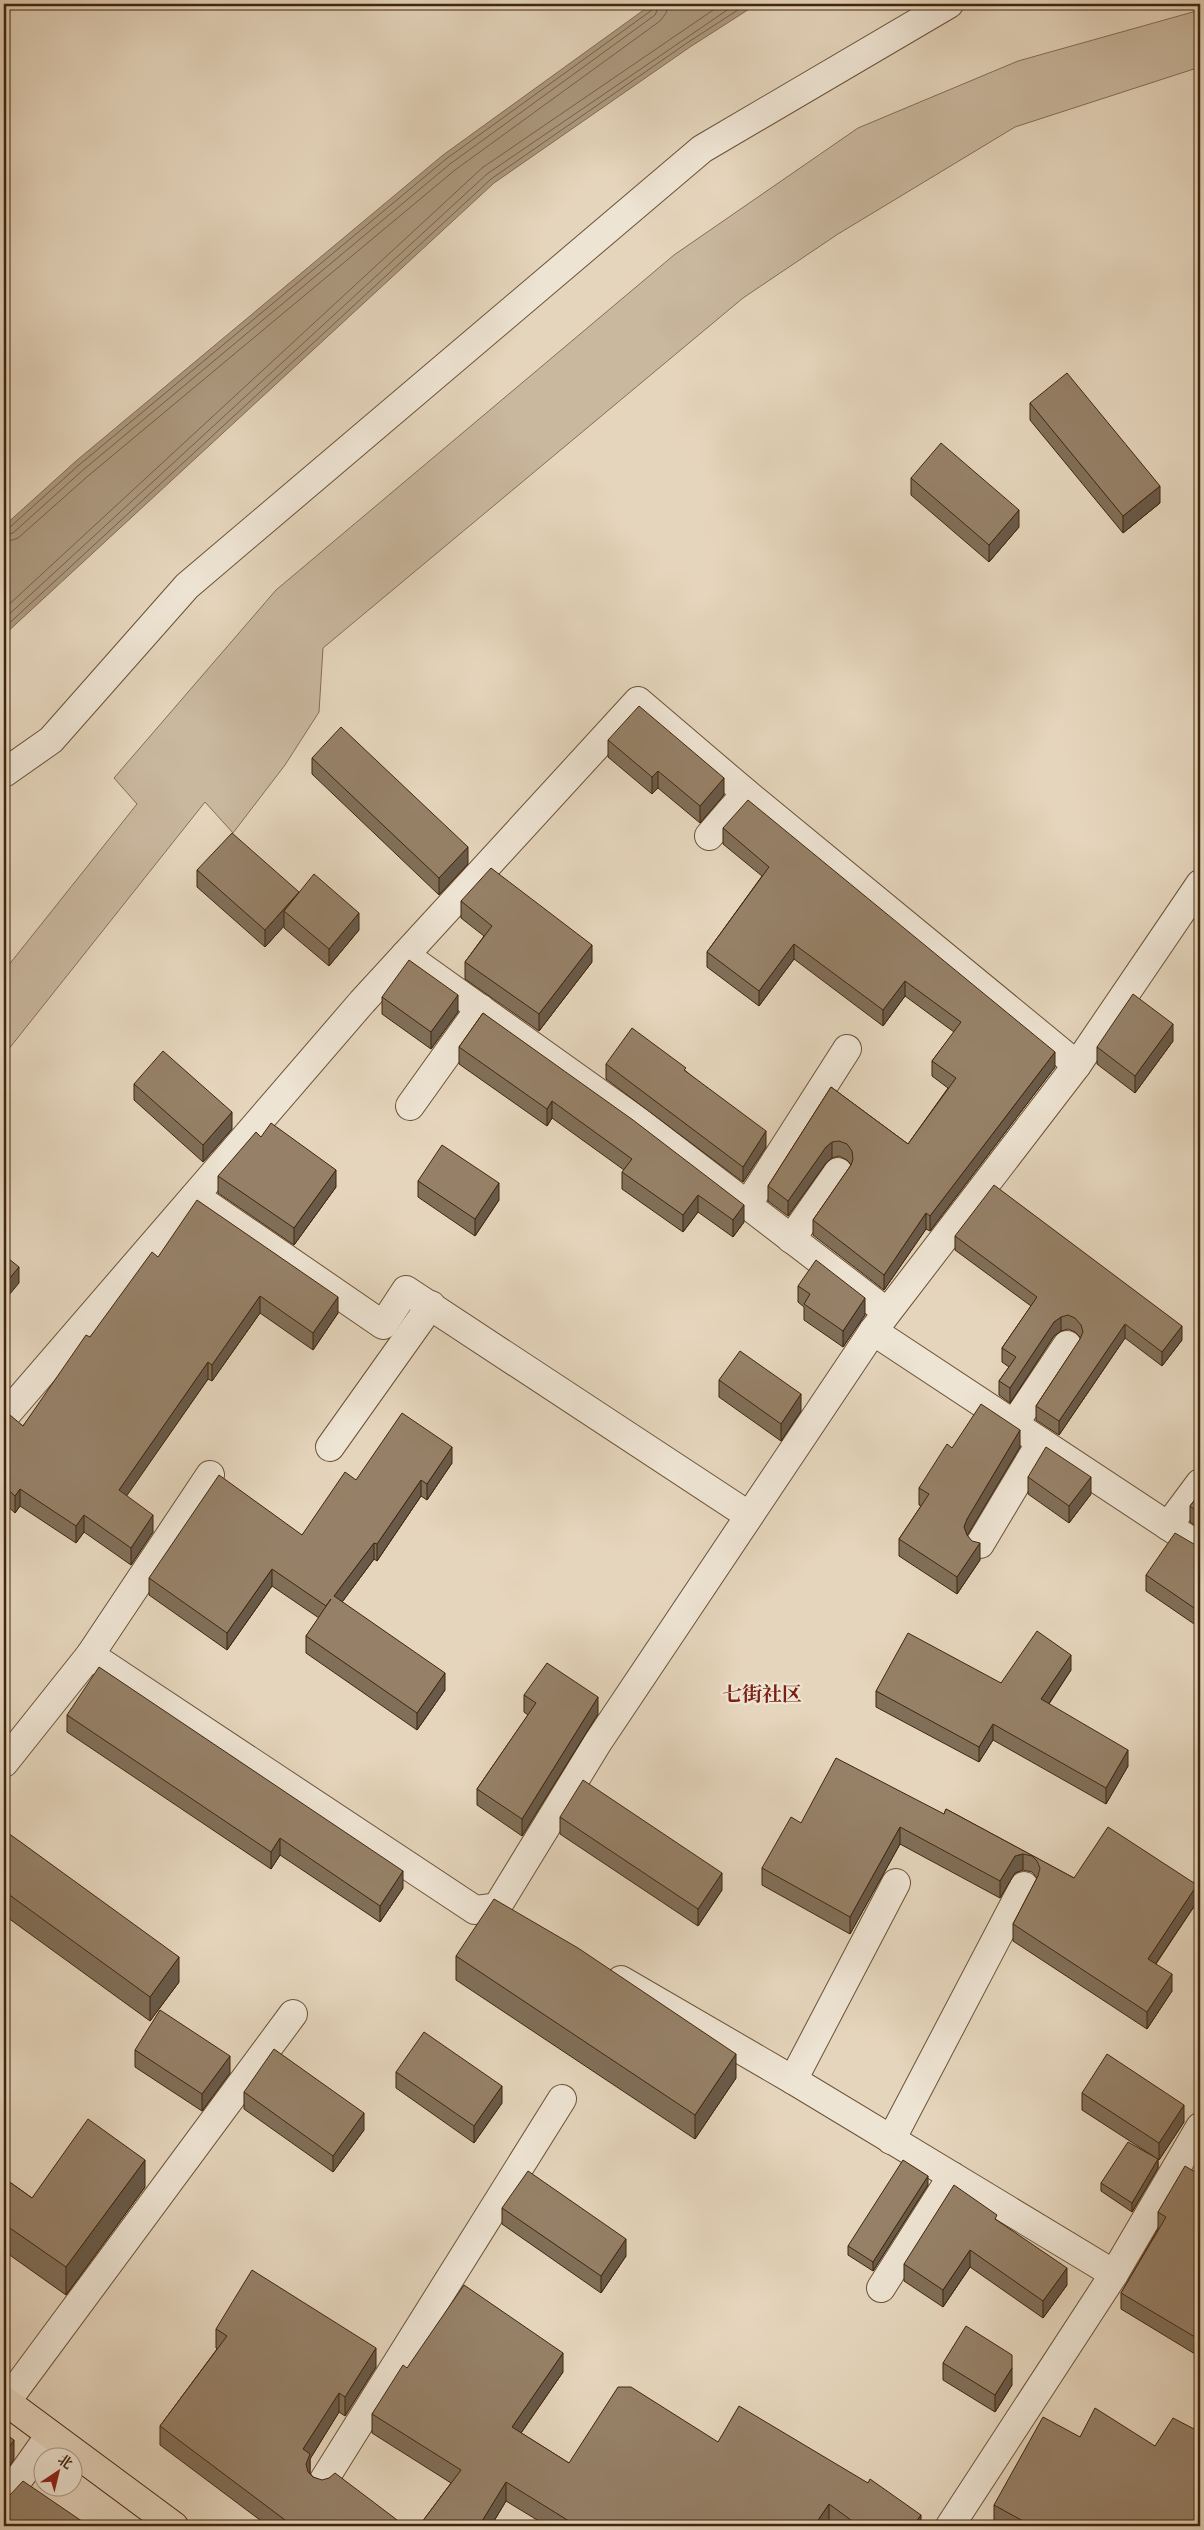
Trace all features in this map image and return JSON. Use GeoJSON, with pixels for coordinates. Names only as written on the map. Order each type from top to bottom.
{"type":"FeatureCollection","features":[{"type":"Feature","properties":{"kind":"main road"},"geometry":{"type":"LineString","coordinates":[[5,2401],[174,2526]]}},
{"type":"Feature","properties":{"kind":"street"},"geometry":{"type":"LineString","coordinates":[[4,773],[51,740],[187,586],[702,149],[949,4]]}},
{"type":"Feature","properties":{"kind":"street"},"geometry":{"type":"LineString","coordinates":[[4,1417],[405,955],[638,701],[746,793],[1077,1065]]}},
{"type":"Feature","properties":{"kind":"street"},"geometry":{"type":"LineString","coordinates":[[709,836],[746,793]]}},
{"type":"Feature","properties":{"kind":"street"},"geometry":{"type":"LineString","coordinates":[[496,1907],[598,1742],[880,1322],[1077,1065],[1200,884]]}},
{"type":"Feature","properties":{"kind":"street"},"geometry":{"type":"LineString","coordinates":[[405,955],[642,1124],[748,1204],[791,1239],[880,1322],[1014,1424],[1200,1547]]}},
{"type":"Feature","properties":{"kind":"street"},"geometry":{"type":"LineString","coordinates":[[410,1106],[480,1008]]}},
{"type":"Feature","properties":{"kind":"street"},"geometry":{"type":"LineString","coordinates":[[748,1204],[847,1049]]}},
{"type":"Feature","properties":{"kind":"street"},"geometry":{"type":"LineString","coordinates":[[791,1239],[838,1172]]}},
{"type":"Feature","properties":{"kind":"street"},"geometry":{"type":"LineString","coordinates":[[195,1196],[383,1325],[406,1290],[748,1516]]}},
{"type":"Feature","properties":{"kind":"street"},"geometry":{"type":"LineString","coordinates":[[330,1446],[431,1306]]}},
{"type":"Feature","properties":{"kind":"street"},"geometry":{"type":"LineString","coordinates":[[1014,1424],[1066,1345]]}},
{"type":"Feature","properties":{"kind":"street"},"geometry":{"type":"LineString","coordinates":[[980,1544],[1041,1442]]}},
{"type":"Feature","properties":{"kind":"street"},"geometry":{"type":"LineString","coordinates":[[4,1763],[12,1734],[90,1655],[210,1475]]}},
{"type":"Feature","properties":{"kind":"street"},"geometry":{"type":"LineString","coordinates":[[1168,1526],[1200,1483]]}},
{"type":"Feature","properties":{"kind":"street"},"geometry":{"type":"LineString","coordinates":[[90,1655],[475,1910],[496,1907],[522,1922]]}},
{"type":"Feature","properties":{"kind":"street"},"geometry":{"type":"LineString","coordinates":[[793,2080],[896,1883]]}},
{"type":"Feature","properties":{"kind":"street"},"geometry":{"type":"LineString","coordinates":[[891,2140],[1024,1886]]}},
{"type":"Feature","properties":{"kind":"street"},"geometry":{"type":"LineString","coordinates":[[598,1966],[793,2080],[1114,2274]]}},
{"type":"Feature","properties":{"kind":"street"},"geometry":{"type":"LineString","coordinates":[[5,2401],[293,2014]]}},
{"type":"Feature","properties":{"kind":"street"},"geometry":{"type":"LineString","coordinates":[[322,2483],[562,2099]]}},
{"type":"Feature","properties":{"kind":"street"},"geometry":{"type":"LineString","coordinates":[[950,2526],[1114,2274],[1200,2127]]}},
{"type":"Feature","properties":{"kind":"street"},"geometry":{"type":"LineString","coordinates":[[881,2288],[952,2176]]}},
{"type":"Feature","properties":{"kind":"street"},"geometry":{"type":"LineString","coordinates":[[4,2500],[50,2435]]}},
{"type":"Feature","properties":{"kind":"shaded area"},"geometry":{"type":"Polygon","coordinates":[[[1200,10],[1200,67],[1015,127],[838,234],[743,298],[323,648],[319,712],[285,765],[233,833],[205,802],[4,1055],[4,971],[137,804],[114,778],[276,590],[674,255],[858,128],[1018,61],[1200,10]]]}},
{"type":"Feature","properties":{"kind":"water"},"geometry":{"type":"Polygon","coordinates":[[[652,4],[757,4],[690,47],[494,183],[4,635],[4,526],[76,461],[443,155],[652,4]]]}},
{"type":"Feature","properties":{"kind":"building"},"geometry":{"type":"Polygon","coordinates":[[[1067,373],[1160,486],[1123,516],[1030,403],[1067,373]]]}},
{"type":"Feature","properties":{"kind":"building"},"geometry":{"type":"Polygon","coordinates":[[[941,443],[1019,510],[989,545],[911,478],[941,443]]]}},
{"type":"Feature","properties":{"kind":"building"},"geometry":{"type":"Polygon","coordinates":[[[639,706],[724,778],[700,806],[658,771],[652,777],[608,740],[639,706]]]}},
{"type":"Feature","properties":{"kind":"building"},"geometry":{"type":"Polygon","coordinates":[[[341,727],[468,847],[439,878],[312,758],[341,727]]]}},
{"type":"Feature","properties":{"kind":"building"},"geometry":{"type":"Polygon","coordinates":[[[748,800],[1055,1052],[930,1216],[926,1213],[884,1275],[813,1220],[851,1165],[853,1159],[852,1151],[847,1144],[839,1141],[832,1142],[826,1147],[788,1201],[768,1186],[831,1087],[908,1144],[956,1078],[932,1061],[961,1022],[905,981],[883,1010],[794,944],[759,991],[707,952],[769,867],[723,828],[748,800]]]}},
{"type":"Feature","properties":{"kind":"building"},"geometry":{"type":"Polygon","coordinates":[[[232,833],[299,892],[265,930],[197,870],[232,833]]]}},
{"type":"Feature","properties":{"kind":"building"},"geometry":{"type":"Polygon","coordinates":[[[491,868],[592,945],[539,1014],[465,962],[492,926],[461,901],[491,868]]]}},
{"type":"Feature","properties":{"kind":"building"},"geometry":{"type":"Polygon","coordinates":[[[314,874],[359,913],[329,949],[284,911],[314,874]]]}},
{"type":"Feature","properties":{"kind":"building"},"geometry":{"type":"Polygon","coordinates":[[[409,960],[458,995],[431,1032],[382,997],[409,960]]]}},
{"type":"Feature","properties":{"kind":"building"},"geometry":{"type":"Polygon","coordinates":[[[1133,994],[1173,1024],[1135,1076],[1097,1047],[1133,994]]]}},
{"type":"Feature","properties":{"kind":"building"},"geometry":{"type":"Polygon","coordinates":[[[483,1013],[633,1120],[744,1205],[733,1220],[698,1195],[683,1215],[622,1172],[632,1159],[552,1101],[547,1109],[459,1047],[483,1013]]]}},
{"type":"Feature","properties":{"kind":"building"},"geometry":{"type":"Polygon","coordinates":[[[632,1028],[686,1068],[684,1070],[766,1131],[743,1167],[606,1064],[632,1028]]]}},
{"type":"Feature","properties":{"kind":"building"},"geometry":{"type":"Polygon","coordinates":[[[163,1051],[232,1112],[203,1145],[134,1084],[163,1051]]]}},
{"type":"Feature","properties":{"kind":"building"},"geometry":{"type":"Polygon","coordinates":[[[271,1123],[336,1170],[294,1228],[218,1176],[256,1132],[261,1137],[271,1123]]]}},
{"type":"Feature","properties":{"kind":"building"},"geometry":{"type":"Polygon","coordinates":[[[442,1145],[499,1183],[475,1219],[418,1181],[442,1145]]]}},
{"type":"Feature","properties":{"kind":"building"},"geometry":{"type":"Polygon","coordinates":[[[994,1185],[1182,1326],[1162,1352],[1125,1324],[1059,1421],[1036,1406],[1080,1339],[1083,1332],[1081,1325],[1075,1318],[1068,1315],[1061,1317],[1054,1322],[1010,1388],[999,1381],[1016,1357],[1002,1348],[1037,1297],[955,1236],[994,1185]]]}},
{"type":"Feature","properties":{"kind":"building"},"geometry":{"type":"Polygon","coordinates":[[[197,1200],[338,1297],[313,1333],[260,1296],[212,1365],[208,1362],[119,1490],[153,1515],[131,1548],[84,1515],[76,1526],[20,1489],[15,1496],[4,1486],[4,1415],[10,1415],[23,1426],[86,1335],[90,1337],[152,1252],[158,1257],[197,1200]]]}},
{"type":"Feature","properties":{"kind":"building"},"geometry":{"type":"Polygon","coordinates":[[[4,1255],[19,1267],[4,1285],[4,1255]]]}},
{"type":"Feature","properties":{"kind":"building"},"geometry":{"type":"Polygon","coordinates":[[[816,1260],[865,1298],[843,1331],[804,1304],[810,1294],[798,1286],[816,1260]]]}},
{"type":"Feature","properties":{"kind":"building"},"geometry":{"type":"Polygon","coordinates":[[[740,1351],[801,1394],[781,1424],[719,1380],[740,1351]]]}},
{"type":"Feature","properties":{"kind":"building"},"geometry":{"type":"Polygon","coordinates":[[[981,1404],[1020,1430],[967,1519],[964,1527],[967,1535],[972,1541],[980,1543],[957,1577],[899,1539],[929,1494],[919,1488],[947,1444],[952,1448],[981,1404]]]}},
{"type":"Feature","properties":{"kind":"building"},"geometry":{"type":"Polygon","coordinates":[[[402,1413],[452,1447],[427,1484],[421,1480],[377,1544],[374,1543],[334,1596],[445,1673],[417,1713],[306,1636],[331,1599],[326,1606],[272,1569],[227,1633],[149,1578],[219,1475],[302,1535],[345,1472],[356,1480],[402,1413]]]}},
{"type":"Feature","properties":{"kind":"building"},"geometry":{"type":"Polygon","coordinates":[[[1046,1447],[1091,1477],[1069,1506],[1028,1477],[1046,1447]]]}},
{"type":"Feature","properties":{"kind":"building"},"geometry":{"type":"Polygon","coordinates":[[[1200,1493],[1200,1514],[1190,1506],[1200,1493]]]}},
{"type":"Feature","properties":{"kind":"building"},"geometry":{"type":"Polygon","coordinates":[[[1175,1533],[1200,1546],[1200,1612],[1146,1575],[1175,1533]]]}},
{"type":"Feature","properties":{"kind":"building"},"geometry":{"type":"Polygon","coordinates":[[[1037,1631],[1071,1655],[1041,1699],[1128,1750],[1106,1788],[993,1724],[979,1747],[876,1691],[908,1633],[1001,1683],[1037,1631]]]}},
{"type":"Feature","properties":{"kind":"building"},"geometry":{"type":"Polygon","coordinates":[[[547,1663],[598,1697],[522,1819],[477,1789],[536,1703],[524,1695],[547,1663]]]}},
{"type":"Feature","properties":{"kind":"building"},"geometry":{"type":"Polygon","coordinates":[[[99,1667],[403,1871],[380,1906],[280,1838],[271,1852],[67,1715],[99,1667]]]}},
{"type":"Feature","properties":{"kind":"building"},"geometry":{"type":"Polygon","coordinates":[[[836,1758],[944,1814],[946,1809],[1074,1878],[1108,1827],[1197,1885],[1148,1959],[1172,1974],[1147,2012],[1013,1924],[1038,1876],[1040,1868],[1032,1856],[1023,1854],[1015,1856],[1000,1881],[900,1827],[850,1917],[762,1868],[791,1817],[801,1823],[836,1758]]]}},
{"type":"Feature","properties":{"kind":"building"},"geometry":{"type":"Polygon","coordinates":[[[583,1780],[722,1873],[698,1909],[560,1817],[583,1780]]]}},
{"type":"Feature","properties":{"kind":"building"},"geometry":{"type":"Polygon","coordinates":[[[4,1830],[179,1957],[150,1997],[4,1891],[4,1830]]]}},
{"type":"Feature","properties":{"kind":"building"},"geometry":{"type":"Polygon","coordinates":[[[494,1899],[578,1948],[736,2054],[695,2115],[456,1956],[494,1899]]]}},
{"type":"Feature","properties":{"kind":"building"},"geometry":{"type":"Polygon","coordinates":[[[160,2010],[230,2056],[202,2094],[135,2050],[160,2010]]]}},
{"type":"Feature","properties":{"kind":"building"},"geometry":{"type":"Polygon","coordinates":[[[424,2032],[502,2086],[474,2126],[396,2072],[424,2032]]]}},
{"type":"Feature","properties":{"kind":"building"},"geometry":{"type":"Polygon","coordinates":[[[274,2049],[364,2113],[333,2156],[244,2092],[274,2049]]]}},
{"type":"Feature","properties":{"kind":"building"},"geometry":{"type":"Polygon","coordinates":[[[1107,2054],[1184,2105],[1159,2143],[1082,2093],[1107,2054]]]}},
{"type":"Feature","properties":{"kind":"building"},"geometry":{"type":"Polygon","coordinates":[[[88,2119],[145,2160],[66,2267],[4,2224],[4,2178],[32,2198],[88,2119]]]}},
{"type":"Feature","properties":{"kind":"building"},"geometry":{"type":"Polygon","coordinates":[[[1128,2142],[1158,2159],[1132,2203],[1101,2183],[1128,2142]]]}},
{"type":"Feature","properties":{"kind":"building"},"geometry":{"type":"Polygon","coordinates":[[[903,2160],[928,2176],[873,2262],[848,2246],[903,2160]]]}},
{"type":"Feature","properties":{"kind":"building"},"geometry":{"type":"Polygon","coordinates":[[[1185,2166],[1200,2175],[1200,2340],[1121,2293],[1166,2217],[1158,2212],[1185,2166]]]}},
{"type":"Feature","properties":{"kind":"building"},"geometry":{"type":"Polygon","coordinates":[[[528,2171],[626,2239],[601,2276],[502,2208],[528,2171]]]}},
{"type":"Feature","properties":{"kind":"building"},"geometry":{"type":"Polygon","coordinates":[[[954,2185],[997,2215],[995,2219],[1067,2268],[1043,2301],[970,2250],[943,2290],[904,2264],[954,2185]]]}},
{"type":"Feature","properties":{"kind":"building"},"geometry":{"type":"Polygon","coordinates":[[[252,2270],[376,2348],[345,2397],[339,2393],[303,2449],[310,2454],[306,2464],[308,2472],[313,2477],[322,2480],[329,2478],[335,2473],[405,2526],[293,2526],[160,2426],[227,2336],[216,2329],[252,2270]]]}},
{"type":"Feature","properties":{"kind":"building"},"geometry":{"type":"Polygon","coordinates":[[[464,2285],[563,2353],[512,2427],[569,2463],[618,2387],[631,2387],[718,2442],[739,2406],[868,2483],[870,2479],[921,2515],[913,2526],[859,2526],[829,2504],[814,2526],[577,2526],[506,2482],[479,2526],[419,2526],[461,2470],[372,2414],[403,2365],[407,2368],[464,2285]]]}},
{"type":"Feature","properties":{"kind":"building"},"geometry":{"type":"Polygon","coordinates":[[[966,2326],[1012,2355],[1012,2368],[995,2395],[943,2363],[966,2326]]]}},
{"type":"Feature","properties":{"kind":"building"},"geometry":{"type":"Polygon","coordinates":[[[1095,2408],[1155,2446],[1173,2418],[1196,2430],[1198,2426],[1200,2428],[1200,2526],[1032,2526],[994,2505],[1043,2417],[1080,2437],[1095,2408]]]}},
{"type":"Feature","properties":{"kind":"building"},"geometry":{"type":"Polygon","coordinates":[[[4,2433],[14,2440],[4,2455],[4,2433]]]}},
{"type":"Feature","properties":{"kind":"building"},"geometry":{"type":"Polygon","coordinates":[[[23,2481],[32,2487],[32,2498],[48,2498],[89,2526],[4,2526],[4,2496],[10,2495],[23,2481]]]}},
{"type":"Feature","properties":{"kind":"district","name":"七街社区"},"geometry":{"type":"Point","coordinates":[762,1694]}}]}
